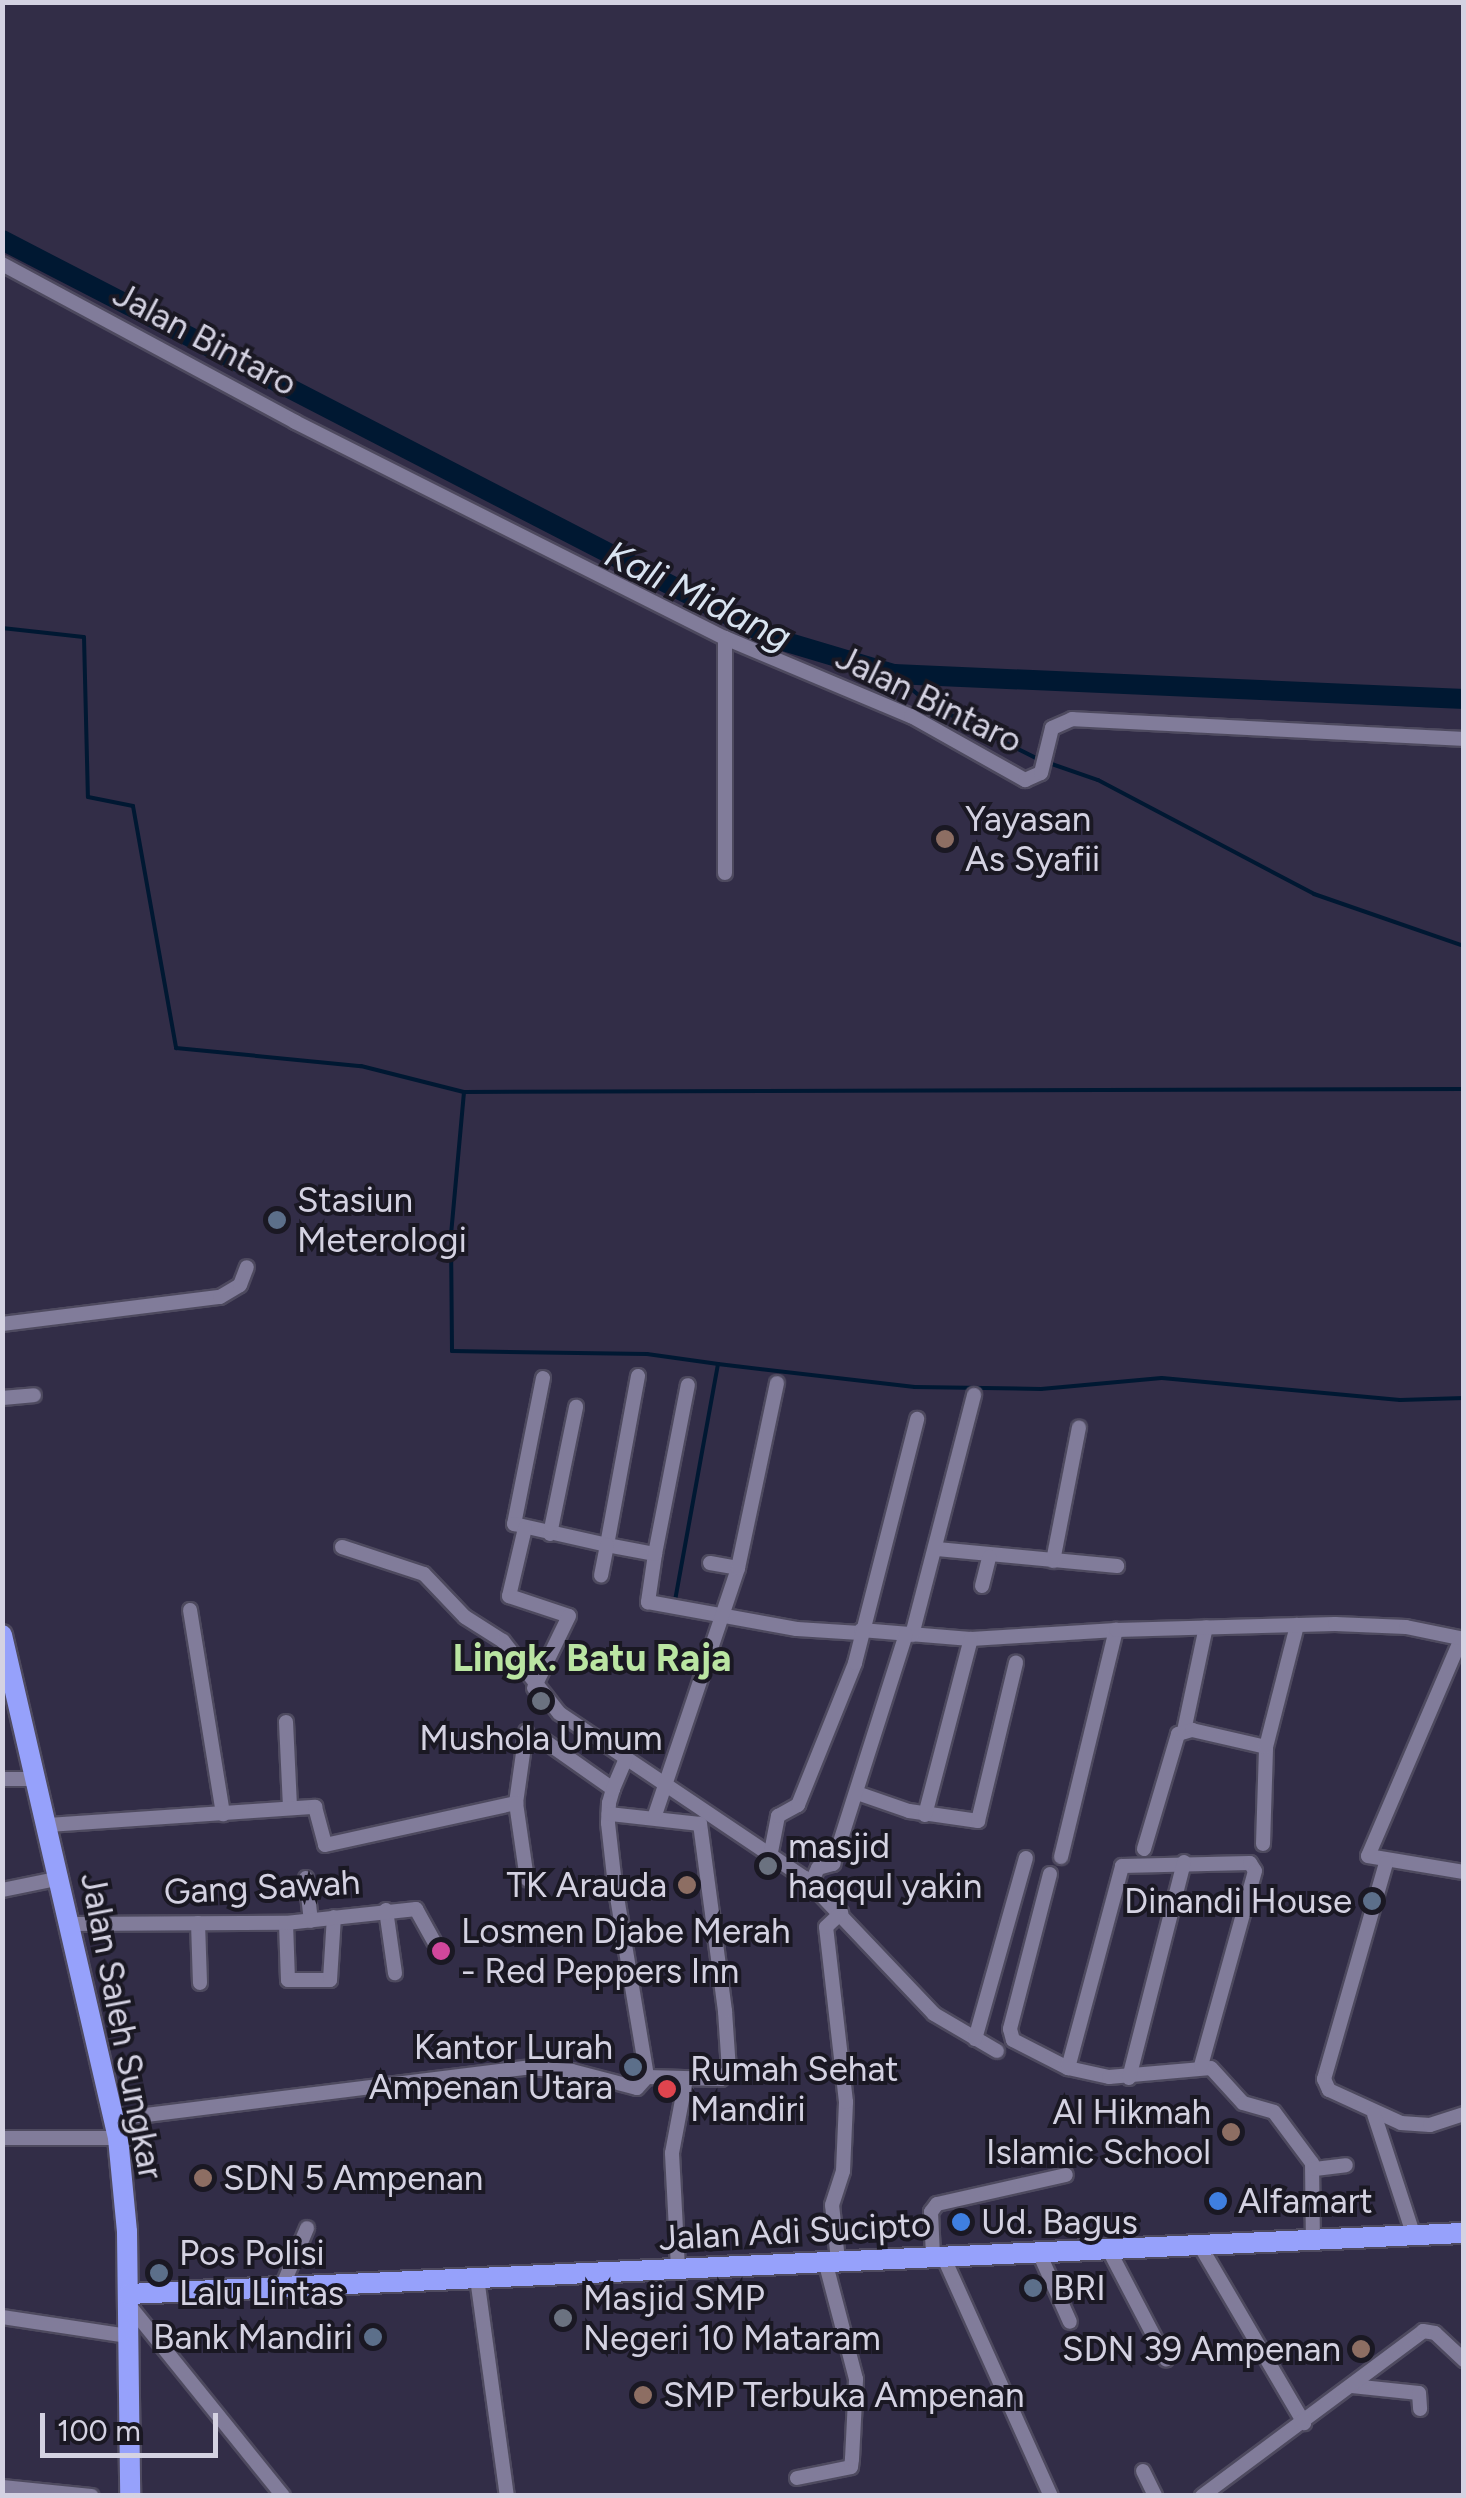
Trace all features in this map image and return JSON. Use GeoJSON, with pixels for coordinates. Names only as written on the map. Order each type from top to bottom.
{"type":"FeatureCollection","features":[{"type":"Feature","properties":{"kind":"highway","name":"Jalan Saleh Sungkar"},"geometry":{"type":"LineString","coordinates":[[2,1635],[72,1924],[116,2128],[129,2300],[130,2496]]}},
{"type":"Feature","properties":{"kind":"highway","name":"Jalan Adi Sucipto"},"geometry":{"type":"LineString","coordinates":[[129,2300],[282,2287],[938,2256],[1110,2254],[1413,2233],[1464,2233]]}},
{"type":"Feature","properties":{"kind":"street","name":"Jalan Bintaro"},"geometry":{"type":"LineString","coordinates":[[2,264],[295,422],[724,638],[912,716],[1024,780],[1036,780],[1054,726],[1072,718],[1464,740]]}},
{"type":"Feature","properties":{"kind":"street"},"geometry":{"type":"LineString","coordinates":[[724,638],[725,873]]}},
{"type":"Feature","properties":{"kind":"street"},"geometry":{"type":"LineString","coordinates":[[2,1324],[225,1296],[240,1285],[247,1267]]}},
{"type":"Feature","properties":{"kind":"street"},"geometry":{"type":"LineString","coordinates":[[601,1575],[638,1376]]}},
{"type":"Feature","properties":{"kind":"street"},"geometry":{"type":"LineString","coordinates":[[542,1378],[513,1520],[525,1528],[550,1534],[655,1554]]}},
{"type":"Feature","properties":{"kind":"street"},"geometry":{"type":"LineString","coordinates":[[655,1815],[661,1783],[738,1568],[777,1383]]}},
{"type":"Feature","properties":{"kind":"street"},"geometry":{"type":"LineString","coordinates":[[688,1385],[648,1602],[861,1631],[972,1639],[1297,1625],[1406,1627],[1462,1639],[1368,1856],[1386,1863],[1464,1872]]}},
{"type":"Feature","properties":{"kind":"street"},"geometry":{"type":"LineString","coordinates":[[812,1883],[818,1868],[834,1864],[938,1549],[974,1395]]}},
{"type":"Feature","properties":{"kind":"street"},"geometry":{"type":"LineString","coordinates":[[2,1398],[34,1396]]}},
{"type":"Feature","properties":{"kind":"street"},"geometry":{"type":"LineString","coordinates":[[550,1534],[576,1407]]}},
{"type":"Feature","properties":{"kind":"street"},"geometry":{"type":"LineString","coordinates":[[771,1852],[778,1816],[798,1805],[856,1663],[917,1419]]}},
{"type":"Feature","properties":{"kind":"street"},"geometry":{"type":"LineString","coordinates":[[1053,1561],[1079,1427]]}},
{"type":"Feature","properties":{"kind":"street"},"geometry":{"type":"LineString","coordinates":[[525,1528],[509,1596],[570,1616],[534,1688]]}},
{"type":"Feature","properties":{"kind":"street"},"geometry":{"type":"LineString","coordinates":[[342,1548],[424,1574],[464,1616],[504,1641],[534,1688],[661,1783],[771,1852],[812,1883],[934,2014],[997,2051]]}},
{"type":"Feature","properties":{"kind":"street"},"geometry":{"type":"LineString","coordinates":[[938,1549],[989,1557],[1117,1566]]}},
{"type":"Feature","properties":{"kind":"street"},"geometry":{"type":"LineString","coordinates":[[982,1586],[989,1557]]}},
{"type":"Feature","properties":{"kind":"street"},"geometry":{"type":"LineString","coordinates":[[710,1562],[738,1568]]}},
{"type":"Feature","properties":{"kind":"street"},"geometry":{"type":"LineString","coordinates":[[190,1610],[223,1814]]}},
{"type":"Feature","properties":{"kind":"street"},"geometry":{"type":"LineString","coordinates":[[1263,1844],[1266,1748],[1297,1625]]}},
{"type":"Feature","properties":{"kind":"street"},"geometry":{"type":"LineString","coordinates":[[1144,1849],[1176,1738],[1184,1731],[1206,1628]]}},
{"type":"Feature","properties":{"kind":"street"},"geometry":{"type":"LineString","coordinates":[[1061,1856],[1116,1630]]}},
{"type":"Feature","properties":{"kind":"street"},"geometry":{"type":"LineString","coordinates":[[925,1814],[972,1639]]}},
{"type":"Feature","properties":{"kind":"street"},"geometry":{"type":"LineString","coordinates":[[857,1793],[925,1814],[981,1818],[1016,1663]]}},
{"type":"Feature","properties":{"kind":"street"},"geometry":{"type":"LineString","coordinates":[[286,1722],[290,1807]]}},
{"type":"Feature","properties":{"kind":"street"},"geometry":{"type":"LineString","coordinates":[[1184,1731],[1266,1748]]}},
{"type":"Feature","properties":{"kind":"street"},"geometry":{"type":"LineString","coordinates":[[526,1732],[516,1803],[527,1879]]}},
{"type":"Feature","properties":{"kind":"street"},"geometry":{"type":"LineString","coordinates":[[542,1738],[612,1789]]}},
{"type":"Feature","properties":{"kind":"street"},"geometry":{"type":"LineString","coordinates":[[626,1758],[612,1789],[609,1814],[647,2077]]}},
{"type":"Feature","properties":{"kind":"street"},"geometry":{"type":"LineString","coordinates":[[2,1779],[36,1779]]}},
{"type":"Feature","properties":{"kind":"street"},"geometry":{"type":"LineString","coordinates":[[48,1825],[318,1808],[325,1845],[516,1803]]}},
{"type":"Feature","properties":{"kind":"street"},"geometry":{"type":"LineString","coordinates":[[609,1814],[655,1815],[700,1824],[725,2010],[727,2076],[647,2077]]}},
{"type":"Feature","properties":{"kind":"street"},"geometry":{"type":"LineString","coordinates":[[975,2039],[1026,1858]]}},
{"type":"Feature","properties":{"kind":"street"},"geometry":{"type":"LineString","coordinates":[[1130,2078],[1184,1862]]}},
{"type":"Feature","properties":{"kind":"street"},"geometry":{"type":"LineString","coordinates":[[1068,2068],[1117,1873],[1130,1864],[1250,1863],[1255,1871],[1201,2066]]}},
{"type":"Feature","properties":{"kind":"street"},"geometry":{"type":"LineString","coordinates":[[1386,1863],[1324,2067],[1329,2090],[1374,2114],[1420,2126],[1464,2114]]}},
{"type":"Feature","properties":{"kind":"street"},"geometry":{"type":"LineString","coordinates":[[1050,1874],[1010,2035],[1068,2068],[1130,2078],[1201,2066],[1219,2074],[1243,2103],[1274,2112],[1315,2169],[1313,2240]]}},
{"type":"Feature","properties":{"kind":"street"},"geometry":{"type":"LineString","coordinates":[[2,1890],[60,1878]]}},
{"type":"Feature","properties":{"kind":"street"},"geometry":{"type":"LineString","coordinates":[[306,1878],[310,1921]]}},
{"type":"Feature","properties":{"kind":"street","name":"Gang Sawah"},"geometry":{"type":"LineString","coordinates":[[72,1924],[286,1923],[421,1909],[434,1942]]}},
{"type":"Feature","properties":{"kind":"street"},"geometry":{"type":"LineString","coordinates":[[386,1910],[395,1974]]}},
{"type":"Feature","properties":{"kind":"street"},"geometry":{"type":"LineString","coordinates":[[797,2478],[851,2467],[852,2459],[856,2379],[831,2261],[832,2206],[843,2171],[846,2102],[826,1926],[841,1913]]}},
{"type":"Feature","properties":{"kind":"street"},"geometry":{"type":"LineString","coordinates":[[286,1923],[288,1980],[330,1980],[334,1917]]}},
{"type":"Feature","properties":{"kind":"street"},"geometry":{"type":"LineString","coordinates":[[198,1923],[200,1984]]}},
{"type":"Feature","properties":{"kind":"street"},"geometry":{"type":"LineString","coordinates":[[2,2138],[116,2128],[509,2070],[572,2071],[637,2088],[647,2077]]}},
{"type":"Feature","properties":{"kind":"street"},"geometry":{"type":"LineString","coordinates":[[678,2268],[672,2153],[686,2079]]}},
{"type":"Feature","properties":{"kind":"street"},"geometry":{"type":"LineString","coordinates":[[1374,2114],[1413,2233]]}},
{"type":"Feature","properties":{"kind":"street"},"geometry":{"type":"LineString","coordinates":[[1315,2169],[1346,2165]]}},
{"type":"Feature","properties":{"kind":"street"},"geometry":{"type":"LineString","coordinates":[[1052,2496],[938,2256],[931,2212],[937,2204],[1066,2175]]}},
{"type":"Feature","properties":{"kind":"street"},"geometry":{"type":"LineString","coordinates":[[282,2287],[307,2228]]}},
{"type":"Feature","properties":{"kind":"street"},"geometry":{"type":"LineString","coordinates":[[1202,2249],[1304,2423]]}},
{"type":"Feature","properties":{"kind":"street"},"geometry":{"type":"LineString","coordinates":[[1110,2254],[1166,2359]]}},
{"type":"Feature","properties":{"kind":"street"},"geometry":{"type":"LineString","coordinates":[[1040,2255],[1070,2322]]}},
{"type":"Feature","properties":{"kind":"street"},"geometry":{"type":"LineString","coordinates":[[478,2278],[507,2496]]}},
{"type":"Feature","properties":{"kind":"street"},"geometry":{"type":"LineString","coordinates":[[129,2300],[283,2496]]}},
{"type":"Feature","properties":{"kind":"street"},"geometry":{"type":"LineString","coordinates":[[2,2318],[128,2336]]}},
{"type":"Feature","properties":{"kind":"street"},"geometry":{"type":"LineString","coordinates":[[1202,2496],[1429,2330],[1464,2360]]}},
{"type":"Feature","properties":{"kind":"street"},"geometry":{"type":"LineString","coordinates":[[1352,2386],[1420,2393],[1420,2410]]}},
{"type":"Feature","properties":{"kind":"street"},"geometry":{"type":"LineString","coordinates":[[1143,2470],[1156,2496]]}},
{"type":"Feature","properties":{"kind":"street"},"geometry":{"type":"LineString","coordinates":[[2,2486],[18,2492],[92,2496]]}},
{"type":"Feature","properties":{"kind":"waterway","name":"Kali Midang"},"geometry":{"type":"LineString","coordinates":[[2,240],[773,638],[894,674],[1464,699]]}},
{"type":"Feature","properties":{"kind":"waterway"},"geometry":{"type":"LineString","coordinates":[[2,628],[84,637],[88,797],[133,806],[176,1048],[361,1066],[464,1092],[1464,1089]]}},
{"type":"Feature","properties":{"kind":"waterway"},"geometry":{"type":"LineString","coordinates":[[894,674],[929,704],[1040,760]]}},
{"type":"Feature","properties":{"kind":"waterway"},"geometry":{"type":"LineString","coordinates":[[1049,763],[1098,780],[1314,894],[1464,946]]}},
{"type":"Feature","properties":{"kind":"waterway"},"geometry":{"type":"LineString","coordinates":[[464,1092],[451,1236],[452,1351],[647,1354],[718,1364],[674,1605]]}},
{"type":"Feature","properties":{"kind":"waterway"},"geometry":{"type":"LineString","coordinates":[[718,1364],[915,1387],[1041,1389],[1162,1378],[1400,1400],[1464,1398]]}},
{"type":"Feature","properties":{"kind":"place","name":"Yayasan As Syafii"},"geometry":{"type":"Point","coordinates":[945,839]}},
{"type":"Feature","properties":{"kind":"place","name":"Stasiun Meterologi"},"geometry":{"type":"Point","coordinates":[277,1220]}},
{"type":"Feature","properties":{"kind":"place","name":"Mushola Umum"},"geometry":{"type":"Point","coordinates":[541,1701]}},
{"type":"Feature","properties":{"kind":"place","name":"masjid haqqul yakin"},"geometry":{"type":"Point","coordinates":[768,1866]}},
{"type":"Feature","properties":{"kind":"place","name":"TK Arauda"},"geometry":{"type":"Point","coordinates":[687,1885]}},
{"type":"Feature","properties":{"kind":"place","name":"Dinandi House"},"geometry":{"type":"Point","coordinates":[1372,1901]}},
{"type":"Feature","properties":{"kind":"place","name":"Losmen Djabe Merah - Red Peppers Inn"},"geometry":{"type":"Point","coordinates":[441,1951]}},
{"type":"Feature","properties":{"kind":"place","name":"Kantor Lurah Ampenan Utara"},"geometry":{"type":"Point","coordinates":[633,2067]}},
{"type":"Feature","properties":{"kind":"place","name":"Rumah Sehat Mandiri"},"geometry":{"type":"Point","coordinates":[667,2089]}},
{"type":"Feature","properties":{"kind":"place","name":"Al Hikmah Islamic School"},"geometry":{"type":"Point","coordinates":[1231,2132]}},
{"type":"Feature","properties":{"kind":"place","name":"SDN 5 Ampenan"},"geometry":{"type":"Point","coordinates":[203,2178]}},
{"type":"Feature","properties":{"kind":"place","name":"Alfamart"},"geometry":{"type":"Point","coordinates":[1218,2201]}},
{"type":"Feature","properties":{"kind":"place","name":"Ud. Bagus"},"geometry":{"type":"Point","coordinates":[961,2222]}},
{"type":"Feature","properties":{"kind":"place","name":"Pos Polisi Lalu Lintas"},"geometry":{"type":"Point","coordinates":[159,2273]}},
{"type":"Feature","properties":{"kind":"place","name":"BRI"},"geometry":{"type":"Point","coordinates":[1033,2288]}},
{"type":"Feature","properties":{"kind":"place","name":"Masjid SMP Negeri 10 Mataram"},"geometry":{"type":"Point","coordinates":[563,2318]}},
{"type":"Feature","properties":{"kind":"place","name":"Bank Mandiri"},"geometry":{"type":"Point","coordinates":[373,2337]}},
{"type":"Feature","properties":{"kind":"place","name":"SDN 39 Ampenan"},"geometry":{"type":"Point","coordinates":[1361,2349]}},
{"type":"Feature","properties":{"kind":"place","name":"SMP Terbuka Ampenan"},"geometry":{"type":"Point","coordinates":[643,2395]}},
{"type":"Feature","properties":{"kind":"district","name":"Lingk. Batu Raja"},"geometry":{"type":"Point","coordinates":[592,1659]}}]}
